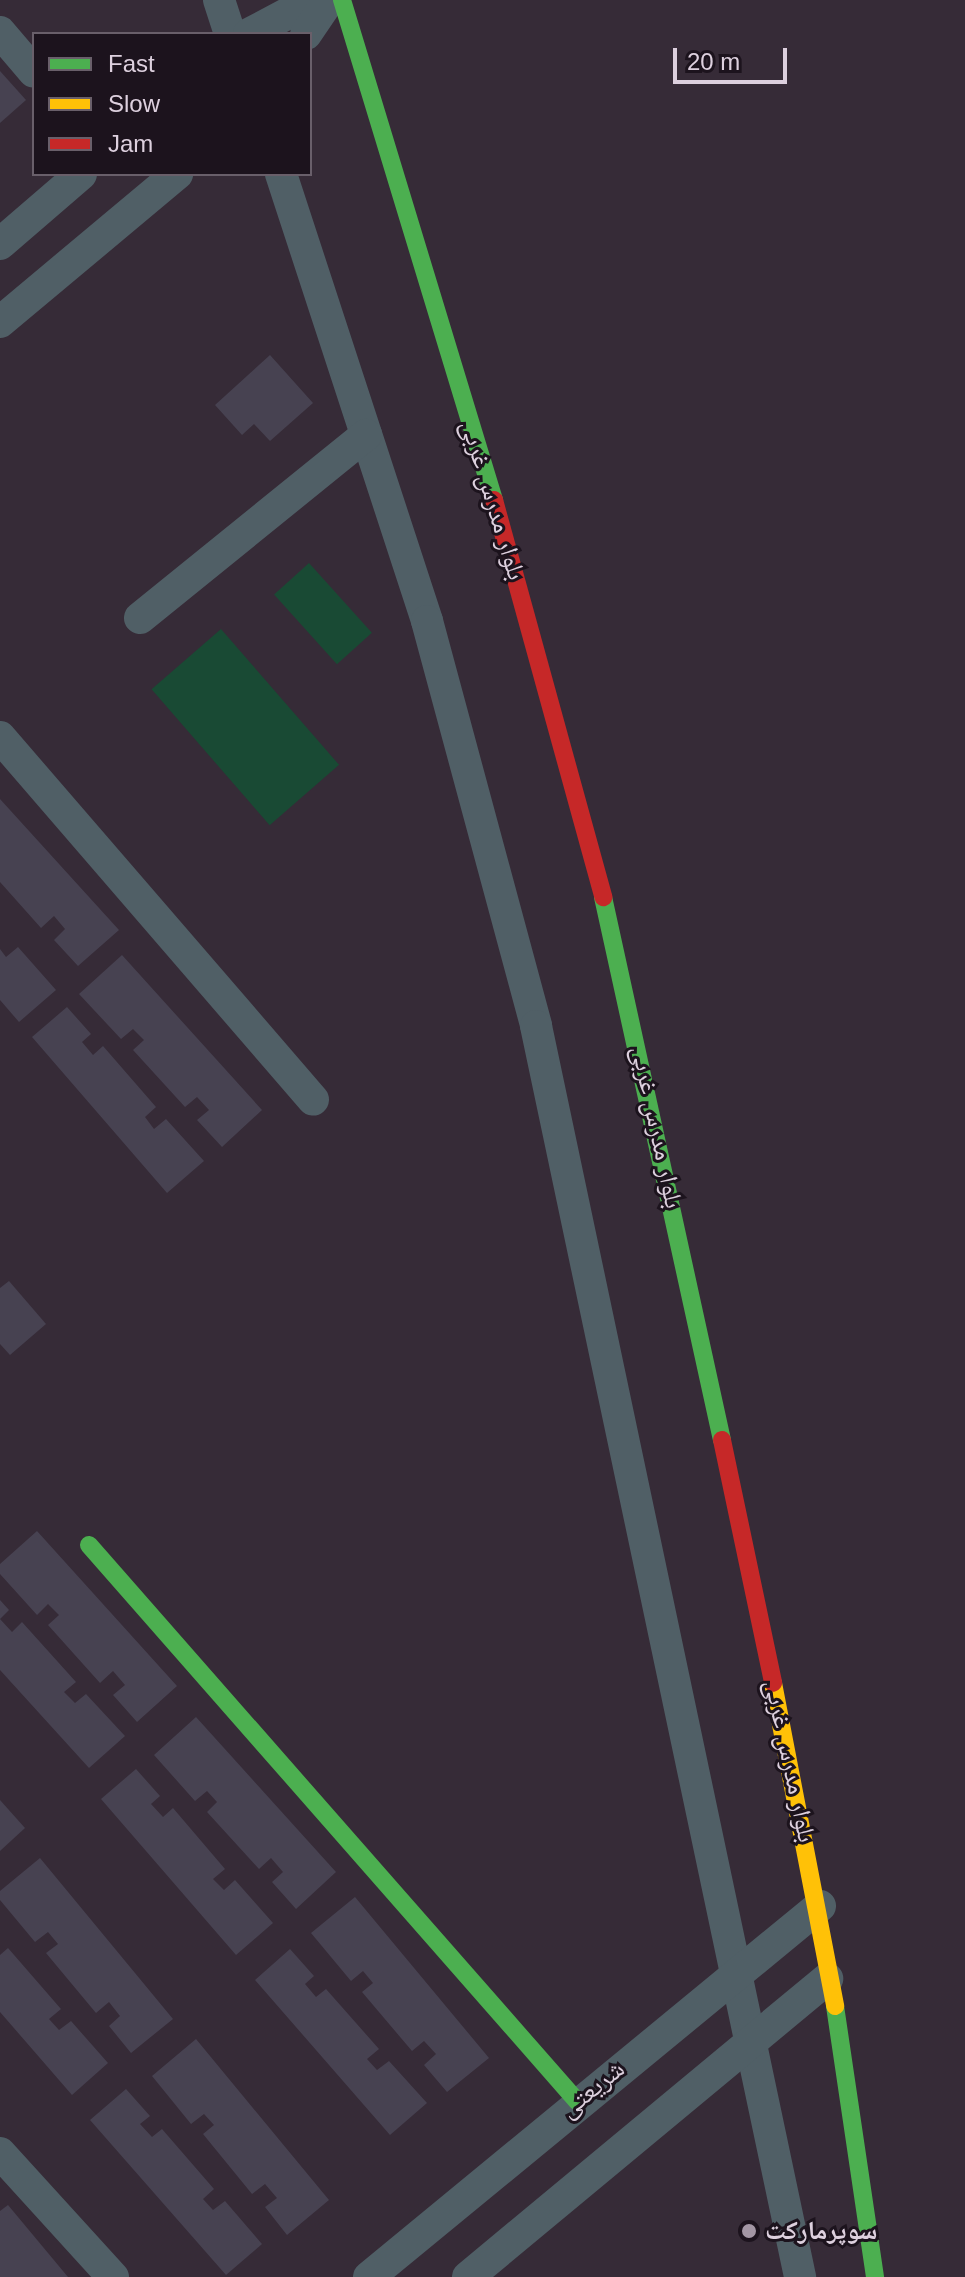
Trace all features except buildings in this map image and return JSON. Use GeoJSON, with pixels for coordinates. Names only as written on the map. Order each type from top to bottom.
{"type":"FeatureCollection","features":[{"type":"Feature","properties":{"kind":"street"},"geometry":{"type":"LineString","coordinates":[[219,0],[229,32]]}},
{"type":"Feature","properties":{"kind":"street"},"geometry":{"type":"LineString","coordinates":[[253,32],[313,0]]}},
{"type":"Feature","properties":{"kind":"street"},"geometry":{"type":"LineString","coordinates":[[307,32],[329,0]]}},
{"type":"Feature","properties":{"kind":"street","name":"بلوار مدرس غربی"},"geometry":{"type":"LineString","coordinates":[[342,0],[513,563],[628,990],[820,1906],[827,1979],[875,2277]]}},
{"type":"Feature","properties":{"kind":"street"},"geometry":{"type":"LineString","coordinates":[[0,32],[32,70]]}},
{"type":"Feature","properties":{"kind":"street"},"geometry":{"type":"LineString","coordinates":[[0,244],[79,176]]}},
{"type":"Feature","properties":{"kind":"street"},"geometry":{"type":"LineString","coordinates":[[0,322],[175,176]]}},
{"type":"Feature","properties":{"kind":"street"},"geometry":{"type":"LineString","coordinates":[[282,176],[427,621],[536,1026],[755,2039],[800,2277]]}},
{"type":"Feature","properties":{"kind":"street"},"geometry":{"type":"LineString","coordinates":[[140,618],[366,435]]}},
{"type":"Feature","properties":{"kind":"street"},"geometry":{"type":"LineString","coordinates":[[0,737],[313,1100]]}},
{"type":"Feature","properties":{"kind":"street"},"geometry":{"type":"LineString","coordinates":[[89,1545],[577,2101]]}},
{"type":"Feature","properties":{"kind":"street","name":"شریعتی"},"geometry":{"type":"LineString","coordinates":[[369,2277],[577,2101],[820,1906]]}},
{"type":"Feature","properties":{"kind":"street"},"geometry":{"type":"LineString","coordinates":[[468,2277],[827,1979]]}},
{"type":"Feature","properties":{"kind":"street"},"geometry":{"type":"LineString","coordinates":[[0,2153],[113,2277]]}},
{"type":"Feature","properties":{"kind":"green space"},"geometry":{"type":"Polygon","coordinates":[[[309,563],[372,633],[337,664],[274,594],[309,563]]]}},
{"type":"Feature","properties":{"kind":"green space"},"geometry":{"type":"Polygon","coordinates":[[[221,629],[339,765],[270,825],[152,689],[221,629]]]}},
{"type":"Feature","properties":{"kind":"traffic: fast"},"geometry":{"type":"LineString","coordinates":[[342,0],[494,500]]}},
{"type":"Feature","properties":{"kind":"traffic: fast"},"geometry":{"type":"LineString","coordinates":[[603,897],[722,1440]]}},
{"type":"Feature","properties":{"kind":"traffic: fast"},"geometry":{"type":"LineString","coordinates":[[89,1545],[577,2101]]}},
{"type":"Feature","properties":{"kind":"traffic: fast"},"geometry":{"type":"LineString","coordinates":[[835,2006],[875,2277]]}},
{"type":"Feature","properties":{"kind":"traffic: slow"},"geometry":{"type":"LineString","coordinates":[[773,1683],[835,2006]]}},
{"type":"Feature","properties":{"kind":"traffic: jam"},"geometry":{"type":"LineString","coordinates":[[494,500],[603,897]]}},
{"type":"Feature","properties":{"kind":"traffic: jam"},"geometry":{"type":"LineString","coordinates":[[722,1440],[773,1683]]}},
{"type":"Feature","properties":{"kind":"place","name":"سوپرمارکت"},"geometry":{"type":"Point","coordinates":[749,2231]}}]}
